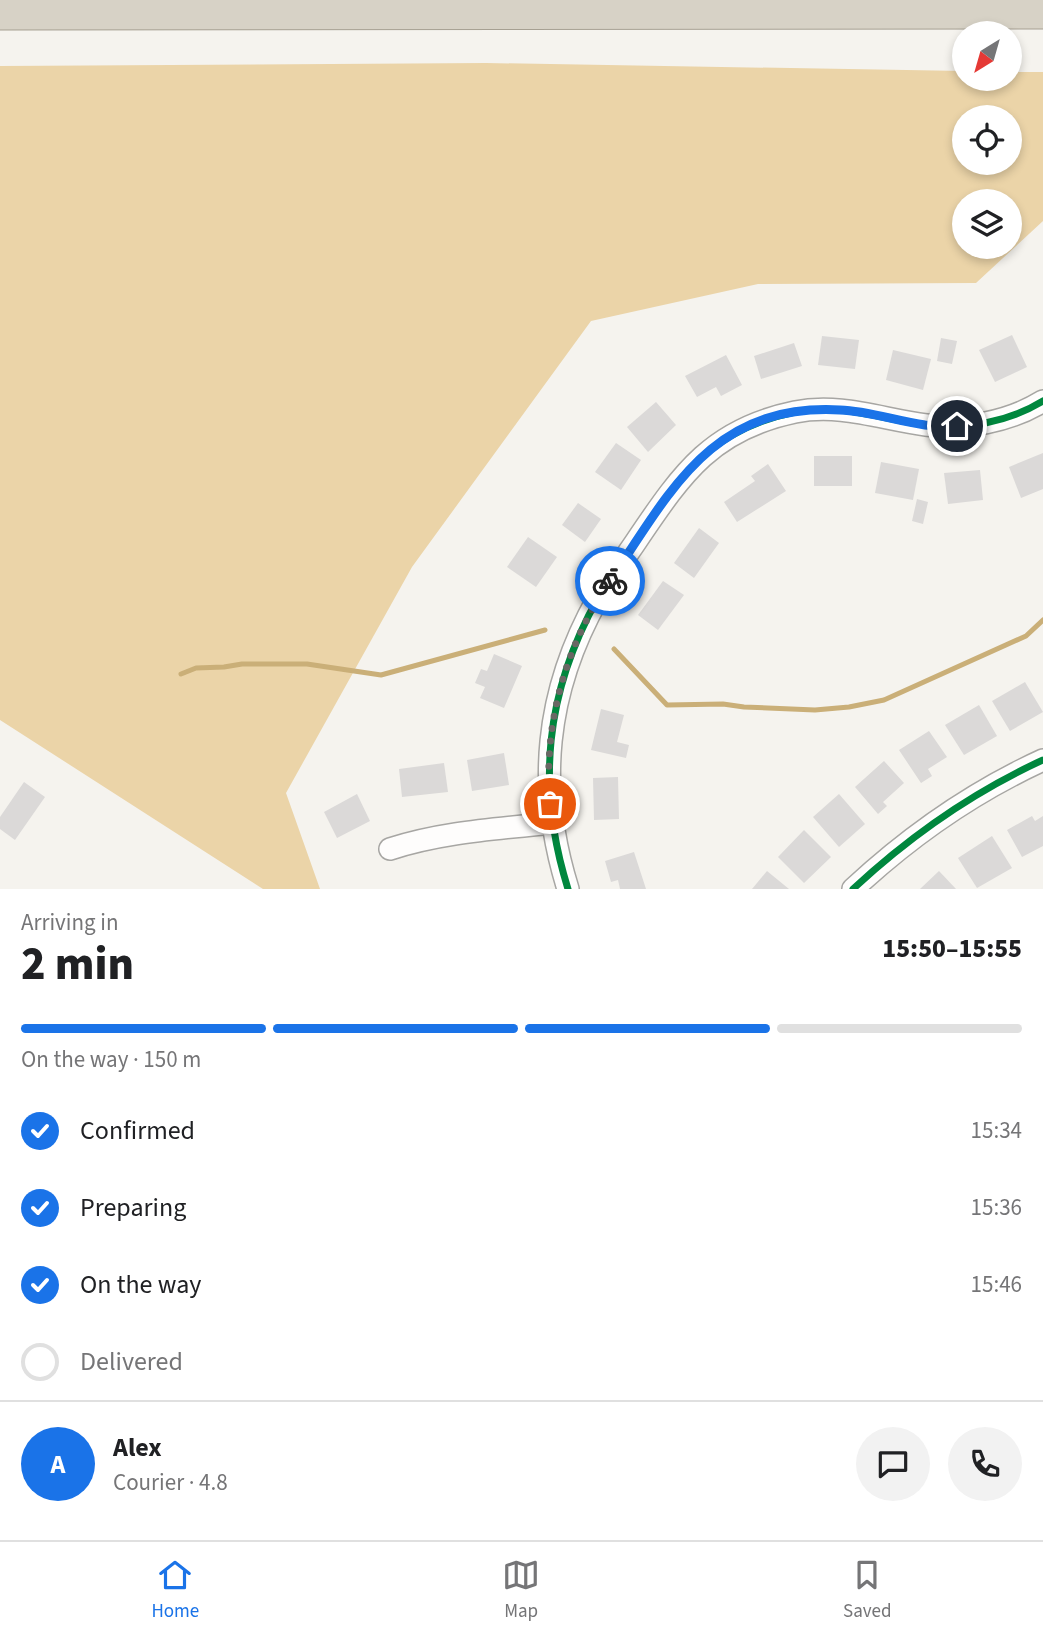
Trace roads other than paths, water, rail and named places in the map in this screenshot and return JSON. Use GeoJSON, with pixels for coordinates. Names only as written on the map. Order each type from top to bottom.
{"type":"FeatureCollection","features":[{"type":"Feature","properties":{"kind":"highway"},"geometry":{"type":"LineString","coordinates":[[0,11],[1043,10]]}},
{"type":"Feature","properties":{"kind":"street"},"geometry":{"type":"LineString","coordinates":[[569,889],[558,857],[548,786],[554,712],[573,650],[598,598],[675,484],[693,464],[716,444],[739,431],[767,419],[798,411],[844,410],[926,425],[957,426],[1012,416],[1043,401]]}},
{"type":"Feature","properties":{"kind":"street"},"geometry":{"type":"LineString","coordinates":[[853,889],[915,835],[964,801],[1043,760]]}},
{"type":"Feature","properties":{"kind":"street"},"geometry":{"type":"LineString","coordinates":[[390,849],[421,839],[552,823]]}},
{"type":"Feature","properties":{"kind":"waterway"},"geometry":{"type":"LineString","coordinates":[[614,649],[667,705],[723,704],[815,710],[884,700],[1026,636],[1043,620]]}},
{"type":"Feature","properties":{"kind":"waterway"},"geometry":{"type":"LineString","coordinates":[[181,674],[196,668],[242,664],[307,664],[381,675],[545,630]]}}]}
